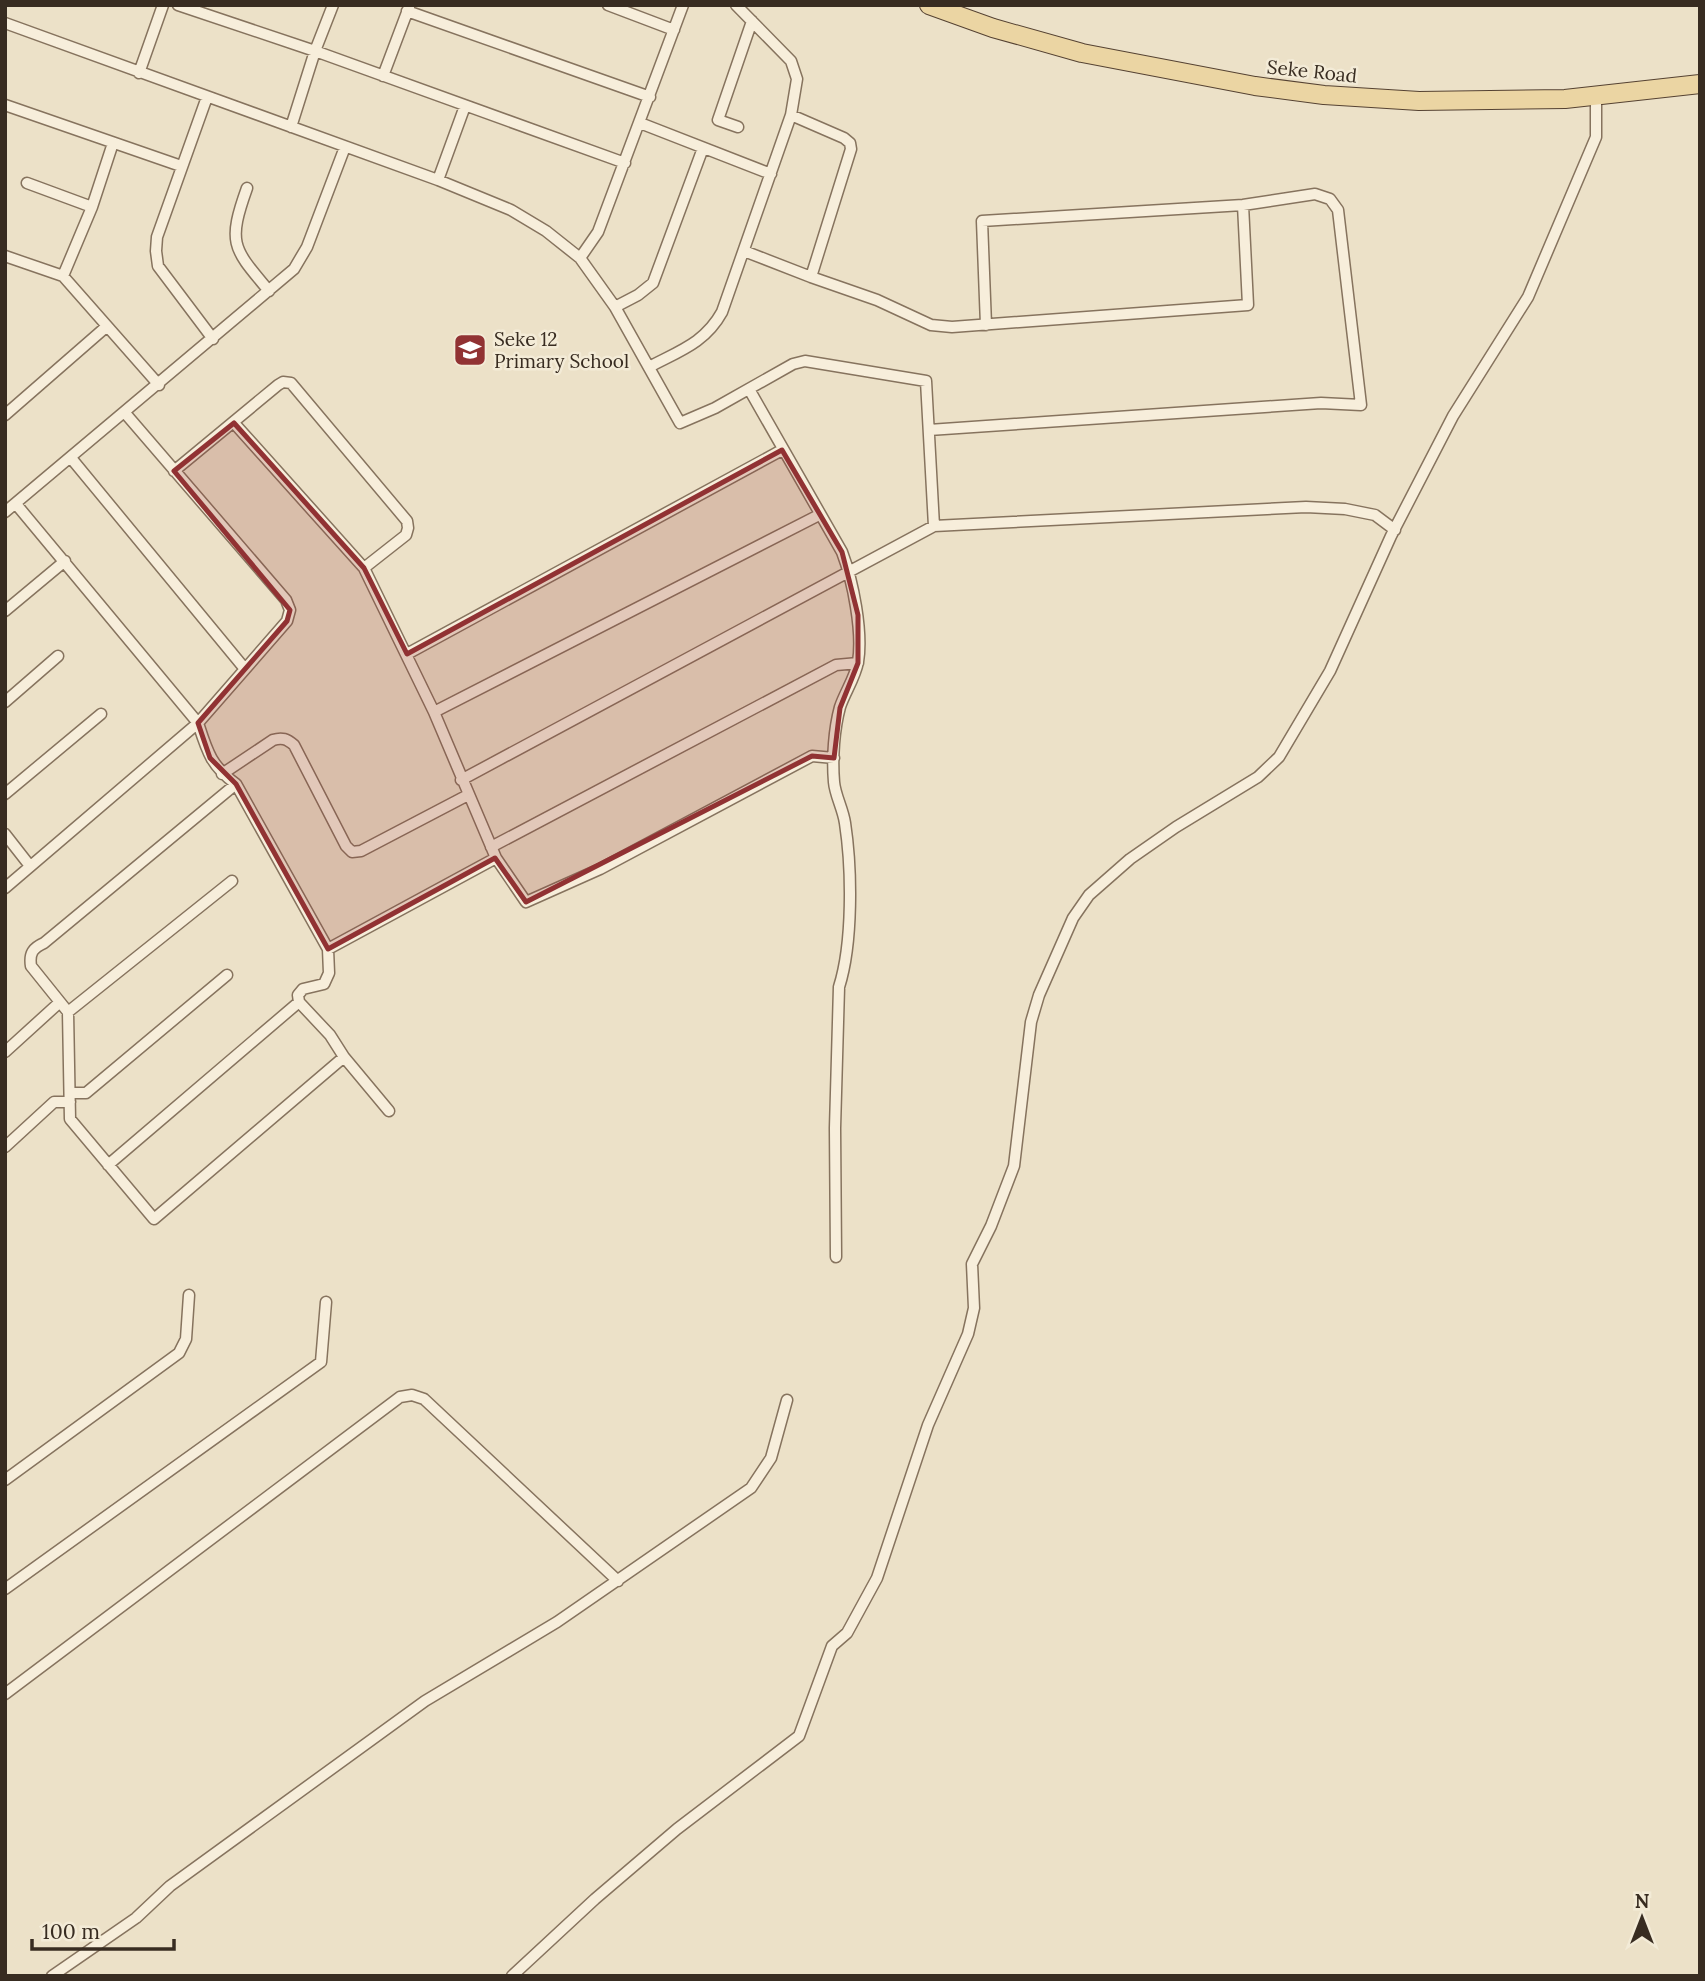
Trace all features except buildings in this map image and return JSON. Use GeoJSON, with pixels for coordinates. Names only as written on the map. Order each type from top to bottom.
{"type":"FeatureCollection","features":[{"type":"Feature","properties":{"kind":"main road","name":"Seke Road"},"geometry":{"type":"LineString","coordinates":[[929,5],[993,28],[1082,53],[1255,86],[1324,95],[1419,101],[1596,97],[1700,84]]}},
{"type":"Feature","properties":{"kind":"street"},"geometry":{"type":"LineString","coordinates":[[139,73],[163,5]]}},
{"type":"Feature","properties":{"kind":"street"},"geometry":{"type":"LineString","coordinates":[[178,5],[315,51],[625,163]]}},
{"type":"Feature","properties":{"kind":"street"},"geometry":{"type":"LineString","coordinates":[[291,127],[333,5]]}},
{"type":"Feature","properties":{"kind":"street"},"geometry":{"type":"LineString","coordinates":[[608,5],[674,30]]}},
{"type":"Feature","properties":{"kind":"street"},"geometry":{"type":"LineString","coordinates":[[580,258],[598,232],[683,5]]}},
{"type":"Feature","properties":{"kind":"street"},"geometry":{"type":"LineString","coordinates":[[649,367],[698,341],[714,328],[791,115],[797,79],[795,68],[736,5]]}},
{"type":"Feature","properties":{"kind":"street"},"geometry":{"type":"LineString","coordinates":[[383,76],[409,8],[650,97]]}},
{"type":"Feature","properties":{"kind":"street"},"geometry":{"type":"LineString","coordinates":[[738,127],[718,120],[752,21]]}},
{"type":"Feature","properties":{"kind":"street"},"geometry":{"type":"LineString","coordinates":[[5,23],[438,180],[511,210],[546,231],[580,258],[615,307],[680,423],[715,408],[793,364],[805,361],[818,361],[926,381],[934,526]]}},
{"type":"Feature","properties":{"kind":"street"},"geometry":{"type":"LineString","coordinates":[[207,97],[157,237],[158,266],[213,339]]}},
{"type":"Feature","properties":{"kind":"street"},"geometry":{"type":"LineString","coordinates":[[512,1976],[677,1829],[799,1736],[832,1646],[847,1633],[877,1578],[928,1426],[968,1334],[974,1308],[972,1264],[991,1226],[1014,1166],[1031,1022],[1039,995],[1073,918],[1089,895],[1130,859],[1176,827],[1258,777],[1279,757],[1330,671],[1395,530],[1453,416],[1528,297],[1596,136],[1596,97]]}},
{"type":"Feature","properties":{"kind":"street"},"geometry":{"type":"LineString","coordinates":[[5,105],[181,166]]}},
{"type":"Feature","properties":{"kind":"street"},"geometry":{"type":"LineString","coordinates":[[438,180],[465,106]]}},
{"type":"Feature","properties":{"kind":"street"},"geometry":{"type":"LineString","coordinates":[[791,115],[844,138],[851,149],[811,277]]}},
{"type":"Feature","properties":{"kind":"street"},"geometry":{"type":"LineString","coordinates":[[640,123],[771,174]]}},
{"type":"Feature","properties":{"kind":"street"},"geometry":{"type":"LineString","coordinates":[[63,276],[92,207],[113,143]]}},
{"type":"Feature","properties":{"kind":"street"},"geometry":{"type":"LineString","coordinates":[[5,512],[294,269],[302,259],[345,147]]}},
{"type":"Feature","properties":{"kind":"street"},"geometry":{"type":"LineString","coordinates":[[615,307],[638,295],[653,283],[703,148]]}},
{"type":"Feature","properties":{"kind":"street"},"geometry":{"type":"LineString","coordinates":[[27,183],[92,207]]}},
{"type":"Feature","properties":{"kind":"street"},"geometry":{"type":"LineString","coordinates":[[247,188],[236,225],[238,251],[269,291]]}},
{"type":"Feature","properties":{"kind":"street"},"geometry":{"type":"LineString","coordinates":[[929,430],[1321,403],[1360,405],[1338,210],[1330,199],[1315,194],[1243,205],[982,221],[986,325]]}},
{"type":"Feature","properties":{"kind":"street"},"geometry":{"type":"LineString","coordinates":[[744,251],[877,300],[931,325],[986,325],[1248,305],[1243,205]]}},
{"type":"Feature","properties":{"kind":"street"},"geometry":{"type":"LineString","coordinates":[[5,256],[63,276],[159,385]]}},
{"type":"Feature","properties":{"kind":"street"},"geometry":{"type":"LineString","coordinates":[[5,415],[106,327]]}},
{"type":"Feature","properties":{"kind":"street"},"geometry":{"type":"LineString","coordinates":[[174,471],[278,385],[288,382],[296,387],[407,521],[406,535],[363,568]]}},
{"type":"Feature","properties":{"kind":"street"},"geometry":{"type":"LineString","coordinates":[[749,389],[842,552],[849,571],[858,615],[858,663],[840,708],[834,758],[834,783],[845,821],[849,896],[846,966],[839,987],[835,1128],[836,1257]]}},
{"type":"Feature","properties":{"kind":"street"},"geometry":{"type":"LineString","coordinates":[[5,888],[198,723],[287,621],[289,605],[125,413]]}},
{"type":"Feature","properties":{"kind":"street"},"geometry":{"type":"LineString","coordinates":[[234,423],[363,568],[434,712],[496,858],[526,902],[600,869],[812,756],[834,758]]}},
{"type":"Feature","properties":{"kind":"street"},"geometry":{"type":"LineString","coordinates":[[407,654],[782,450]]}},
{"type":"Feature","properties":{"kind":"street"},"geometry":{"type":"LineString","coordinates":[[71,458],[245,669]]}},
{"type":"Feature","properties":{"kind":"street"},"geometry":{"type":"LineString","coordinates":[[16,504],[198,723],[210,758],[222,774],[236,784],[328,948],[329,973],[324,984],[303,989],[298,995],[299,1002],[330,1035],[344,1057],[389,1111]]}},
{"type":"Feature","properties":{"kind":"street"},"geometry":{"type":"LineString","coordinates":[[461,780],[934,526],[1306,507],[1345,509],[1375,515],[1395,530]]}},
{"type":"Feature","properties":{"kind":"street"},"geometry":{"type":"LineString","coordinates":[[434,712],[819,515]]}},
{"type":"Feature","properties":{"kind":"street"},"geometry":{"type":"LineString","coordinates":[[5,611],[65,561]]}},
{"type":"Feature","properties":{"kind":"street"},"geometry":{"type":"LineString","coordinates":[[5,702],[58,656]]}},
{"type":"Feature","properties":{"kind":"street"},"geometry":{"type":"LineString","coordinates":[[491,846],[836,665],[858,663]]}},
{"type":"Feature","properties":{"kind":"street"},"geometry":{"type":"LineString","coordinates":[[5,794],[101,714]]}},
{"type":"Feature","properties":{"kind":"street"},"geometry":{"type":"LineString","coordinates":[[222,774],[273,740],[280,737],[288,740],[346,846],[352,852],[361,851],[468,795]]}},
{"type":"Feature","properties":{"kind":"street"},"geometry":{"type":"LineString","coordinates":[[236,784],[44,943],[34,947],[29,957],[31,966],[68,1012],[70,1119],[154,1219],[344,1057]]}},
{"type":"Feature","properties":{"kind":"street"},"geometry":{"type":"LineString","coordinates":[[5,834],[30,866]]}},
{"type":"Feature","properties":{"kind":"street"},"geometry":{"type":"LineString","coordinates":[[328,948],[496,858]]}},
{"type":"Feature","properties":{"kind":"street"},"geometry":{"type":"LineString","coordinates":[[68,1012],[232,881]]}},
{"type":"Feature","properties":{"kind":"street"},"geometry":{"type":"LineString","coordinates":[[5,1146],[54,1102],[86,1093],[227,975]]}},
{"type":"Feature","properties":{"kind":"street"},"geometry":{"type":"LineString","coordinates":[[5,1052],[60,1002]]}},
{"type":"Feature","properties":{"kind":"street"},"geometry":{"type":"LineString","coordinates":[[108,1165],[299,1002]]}},
{"type":"Feature","properties":{"kind":"street"},"geometry":{"type":"LineString","coordinates":[[5,1480],[179,1353],[186,1339],[190,1295]]}},
{"type":"Feature","properties":{"kind":"street"},"geometry":{"type":"LineString","coordinates":[[5,1589],[321,1362],[326,1302]]}},
{"type":"Feature","properties":{"kind":"street"},"geometry":{"type":"LineString","coordinates":[[5,1694],[400,1397],[412,1395],[424,1399],[618,1581]]}},
{"type":"Feature","properties":{"kind":"street"},"geometry":{"type":"LineString","coordinates":[[52,1976],[136,1918],[170,1885],[425,1701],[557,1622],[751,1488],[771,1458],[787,1400]]}},
{"type":"Feature","properties":{"kind":"highlighted area"},"geometry":{"type":"Polygon","coordinates":[[[234,423],[364,568],[407,654],[782,450],[842,552],[858,615],[858,663],[840,708],[834,758],[812,756],[526,902],[495,858],[328,949],[236,784],[210,758],[198,723],[287,621],[290,610],[174,471],[234,423]]]}},
{"type":"Feature","properties":{"kind":"place","name":"Seke 12 Primary School"},"geometry":{"type":"Point","coordinates":[470,350]}}]}
